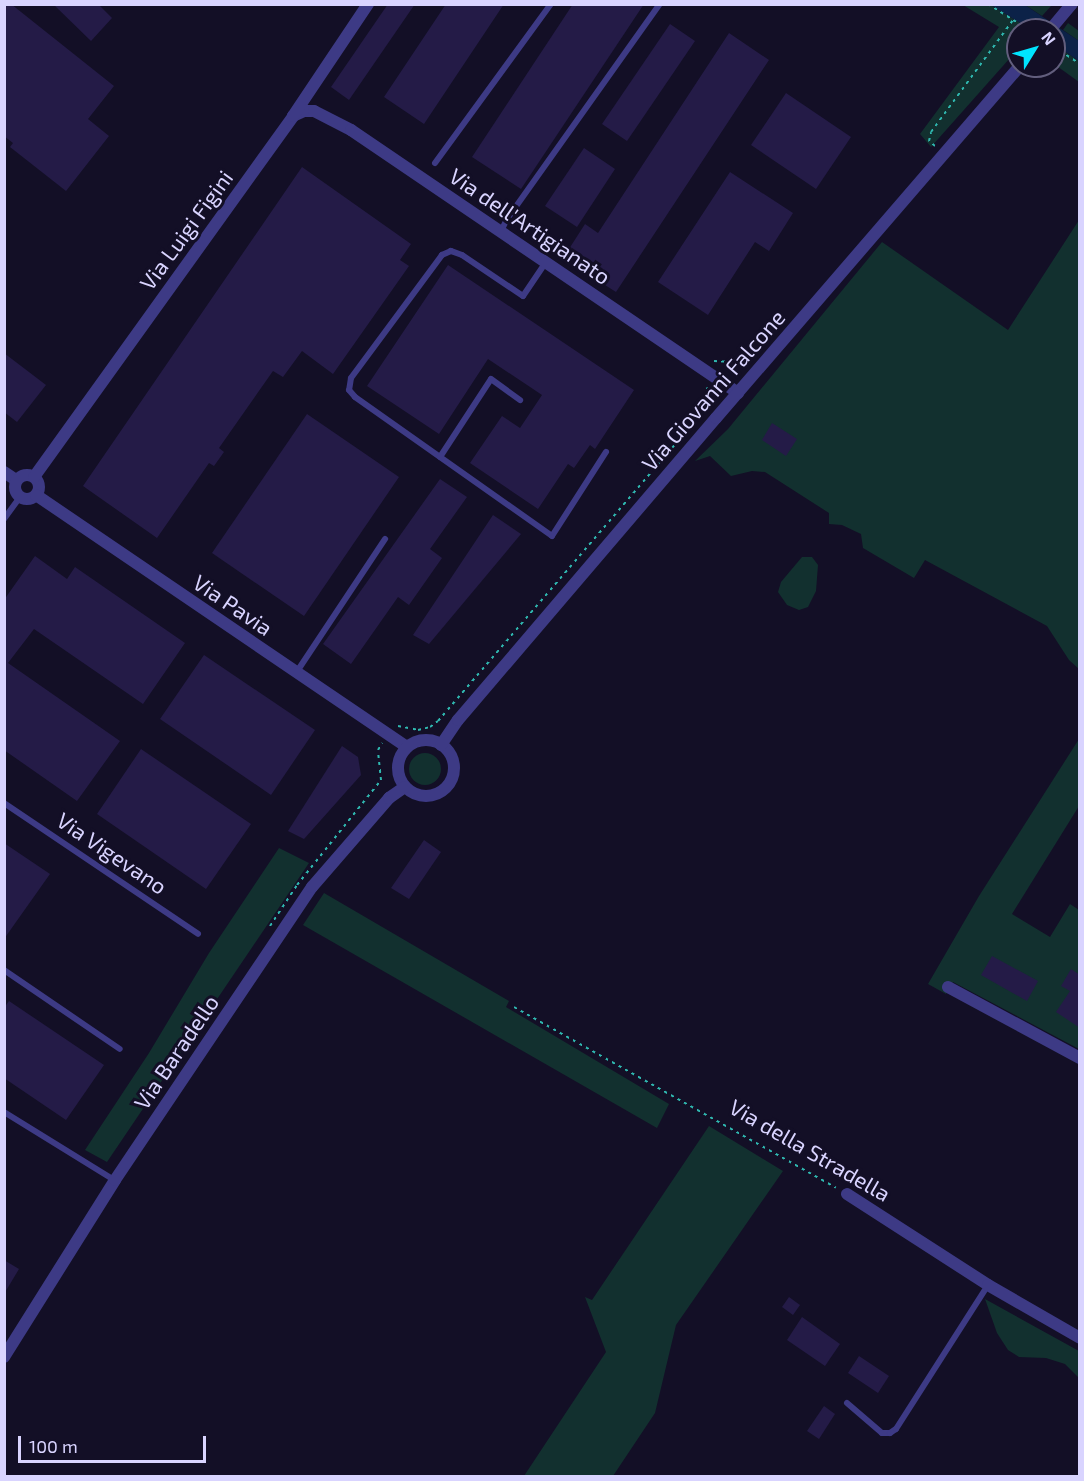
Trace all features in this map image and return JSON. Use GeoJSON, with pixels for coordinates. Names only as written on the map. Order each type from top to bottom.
{"type":"FeatureCollection","features":[{"type":"Feature","properties":{"kind":"street","name":"Via Luigi Figini"},"geometry":{"type":"LineString","coordinates":[[34,477],[293,116],[368,4]]}},
{"type":"Feature","properties":{"kind":"street"},"geometry":{"type":"LineString","coordinates":[[1060,18],[1072,4]]}},
{"type":"Feature","properties":{"kind":"street","name":"Via Giovanni Falcone"},"geometry":{"type":"LineString","coordinates":[[441,744],[458,720],[1010,78]]}},
{"type":"Feature","properties":{"kind":"street","name":"Via dell'Artigianato"},"geometry":{"type":"LineString","coordinates":[[293,116],[304,111],[314,111],[332,119],[738,393]]}},
{"type":"Feature","properties":{"kind":"street"},"geometry":{"type":"LineString","coordinates":[[4,472],[16,480]]}},
{"type":"Feature","properties":{"kind":"street"},"geometry":{"type":"LineString","coordinates":[[21,476],[34,477],[38,482],[36,495],[26,499],[20,497],[16,492],[16,480],[21,476]]}},
{"type":"Feature","properties":{"kind":"street","name":"Via Pavia"},"geometry":{"type":"LineString","coordinates":[[36,495],[407,747]]}},
{"type":"Feature","properties":{"kind":"street"},"geometry":{"type":"LineString","coordinates":[[424,740],[441,744],[448,751],[454,769],[447,787],[440,793],[421,796],[405,787],[398,771],[402,754],[407,747],[424,740]]}},
{"type":"Feature","properties":{"kind":"street","name":"Via Baradello"},"geometry":{"type":"LineString","coordinates":[[4,1357],[115,1180],[312,887],[389,798],[405,787]]}},
{"type":"Feature","properties":{"kind":"street"},"geometry":{"type":"LineString","coordinates":[[948,987],[1080,1058]]}},
{"type":"Feature","properties":{"kind":"street","name":"Via della Stradella"},"geometry":{"type":"LineString","coordinates":[[846,1194],[988,1285],[1080,1338]]}},
{"type":"Feature","properties":{"kind":"lane"},"geometry":{"type":"LineString","coordinates":[[435,163],[551,4]]}},
{"type":"Feature","properties":{"kind":"lane"},"geometry":{"type":"LineString","coordinates":[[501,231],[507,219],[660,4]]}},
{"type":"Feature","properties":{"kind":"lane"},"geometry":{"type":"LineString","coordinates":[[546,262],[523,296],[462,255],[451,251],[442,255],[351,378],[349,390],[355,397],[552,536],[606,452]]}},
{"type":"Feature","properties":{"kind":"lane"},"geometry":{"type":"LineString","coordinates":[[440,457],[491,379],[520,400]]}},
{"type":"Feature","properties":{"kind":"lane"},"geometry":{"type":"LineString","coordinates":[[4,519],[20,497]]}},
{"type":"Feature","properties":{"kind":"lane"},"geometry":{"type":"LineString","coordinates":[[296,673],[385,539]]}},
{"type":"Feature","properties":{"kind":"lane","name":"Via Vigevano"},"geometry":{"type":"LineString","coordinates":[[4,803],[198,934]]}},
{"type":"Feature","properties":{"kind":"lane"},"geometry":{"type":"LineString","coordinates":[[4,970],[120,1049]]}},
{"type":"Feature","properties":{"kind":"lane"},"geometry":{"type":"LineString","coordinates":[[4,1112],[115,1180]]}},
{"type":"Feature","properties":{"kind":"lane"},"geometry":{"type":"LineString","coordinates":[[847,1403],[882,1433],[890,1433],[896,1429],[988,1285]]}},
{"type":"Feature","properties":{"kind":"path"},"geometry":{"type":"LineString","coordinates":[[988,4],[1010,18]]}},
{"type":"Feature","properties":{"kind":"path"},"geometry":{"type":"LineString","coordinates":[[940,145],[931,144],[931,132],[1006,30]]}},
{"type":"Feature","properties":{"kind":"path"},"geometry":{"type":"LineString","coordinates":[[1066,54],[1080,64]]}},
{"type":"Feature","properties":{"kind":"path"},"geometry":{"type":"LineString","coordinates":[[388,735],[398,726],[418,730],[430,727],[438,721],[711,403],[711,394],[700,377],[712,361],[746,364],[751,359]]}},
{"type":"Feature","properties":{"kind":"path"},"geometry":{"type":"LineString","coordinates":[[378,750],[381,780]]}},
{"type":"Feature","properties":{"kind":"path","name":"Via della Stradella"},"geometry":{"type":"LineString","coordinates":[[514,1007],[846,1194]]}},
{"type":"Feature","properties":{"kind":"green space"},"geometry":{"type":"Polygon","coordinates":[[[963,5],[991,5],[1012,18],[1006,18],[1006,63],[931,147],[920,134],[999,27],[963,5]]]}},
{"type":"Feature","properties":{"kind":"green space"},"geometry":{"type":"Polygon","coordinates":[[[1025,5],[1052,5],[1042,16],[1025,5]]]}},
{"type":"Feature","properties":{"kind":"green space"},"geometry":{"type":"Polygon","coordinates":[[[1068,23],[1079,31],[1079,41],[1066,32],[1068,23]]]}},
{"type":"Feature","properties":{"kind":"green space"},"geometry":{"type":"Polygon","coordinates":[[[1066,52],[1079,61],[1079,82],[1066,73],[1066,52]]]}},
{"type":"Feature","properties":{"kind":"green space"},"geometry":{"type":"Polygon","coordinates":[[[1079,220],[1079,669],[1069,660],[1047,626],[925,560],[914,578],[863,548],[861,534],[842,525],[829,524],[829,513],[765,472],[752,471],[731,476],[710,456],[695,461],[728,429],[882,242],[1008,330],[1079,220]]]}},
{"type":"Feature","properties":{"kind":"green space"},"geometry":{"type":"Polygon","coordinates":[[[802,557],[812,557],[818,565],[816,591],[808,607],[799,610],[787,605],[778,592],[781,582],[802,557]]]}},
{"type":"Feature","properties":{"kind":"green space"},"geometry":{"type":"Polygon","coordinates":[[[1079,739],[1079,806],[1012,914],[1050,937],[1070,904],[1079,910],[1079,1049],[953,982],[946,994],[928,984],[979,896],[1079,739]]]}},
{"type":"Feature","properties":{"kind":"green space"},"geometry":{"type":"Polygon","coordinates":[[[425,753],[437,757],[441,769],[437,781],[425,785],[413,781],[409,769],[413,757],[425,753]]]}},
{"type":"Feature","properties":{"kind":"green space"},"geometry":{"type":"Polygon","coordinates":[[[279,848],[309,863],[107,1162],[85,1150],[149,1053],[209,953],[279,848]]]}},
{"type":"Feature","properties":{"kind":"green space"},"geometry":{"type":"Polygon","coordinates":[[[324,893],[509,1001],[506,1007],[669,1104],[657,1128],[303,925],[324,893]]]}},
{"type":"Feature","properties":{"kind":"green space"},"geometry":{"type":"Polygon","coordinates":[[[709,1126],[783,1171],[676,1325],[655,1413],[613,1476],[524,1476],[606,1352],[585,1297],[592,1300],[709,1126]]]}},
{"type":"Feature","properties":{"kind":"green space"},"geometry":{"type":"Polygon","coordinates":[[[985,1299],[1079,1351],[1079,1378],[1065,1364],[1046,1358],[1019,1357],[1008,1350],[997,1333],[985,1299]]]}},
{"type":"Feature","properties":{"kind":"water"},"geometry":{"type":"Polygon","coordinates":[[[991,5],[1025,5],[1044,18],[1012,18],[991,5]]]}},
{"type":"Feature","properties":{"kind":"water"},"geometry":{"type":"Polygon","coordinates":[[[1066,32],[1079,41],[1079,61],[1066,52],[1066,32]]]}},
{"type":"Feature","properties":{"kind":"building"},"geometry":{"type":"Polygon","coordinates":[[[4,4],[11,4],[114,86],[88,119],[109,136],[66,191],[10,147],[13,143],[4,136],[4,4]]]}},
{"type":"Feature","properties":{"kind":"building"},"geometry":{"type":"Polygon","coordinates":[[[53,4],[98,4],[112,18],[91,41],[53,4]]]}},
{"type":"Feature","properties":{"kind":"building"},"geometry":{"type":"Polygon","coordinates":[[[388,4],[415,4],[349,100],[331,87],[388,4]]]}},
{"type":"Feature","properties":{"kind":"building"},"geometry":{"type":"Polygon","coordinates":[[[446,4],[504,4],[424,124],[384,97],[446,4]]]}},
{"type":"Feature","properties":{"kind":"building"},"geometry":{"type":"Polygon","coordinates":[[[573,4],[644,4],[521,189],[472,157],[573,4]]]}},
{"type":"Feature","properties":{"kind":"building"},"geometry":{"type":"Polygon","coordinates":[[[670,24],[695,41],[627,141],[602,124],[670,24]]]}},
{"type":"Feature","properties":{"kind":"building"},"geometry":{"type":"Polygon","coordinates":[[[729,33],[769,60],[616,292],[572,264],[576,258],[567,252],[585,224],[598,233],[729,33]]]}},
{"type":"Feature","properties":{"kind":"building"},"geometry":{"type":"Polygon","coordinates":[[[786,93],[851,137],[816,189],[751,145],[786,93]]]}},
{"type":"Feature","properties":{"kind":"building"},"geometry":{"type":"Polygon","coordinates":[[[584,148],[615,169],[577,227],[545,206],[584,148]]]}},
{"type":"Feature","properties":{"kind":"building"},"geometry":{"type":"Polygon","coordinates":[[[302,167],[411,244],[400,260],[409,266],[333,374],[302,351],[283,377],[273,371],[219,448],[224,452],[214,466],[209,463],[157,538],[83,486],[302,167]]]}},
{"type":"Feature","properties":{"kind":"building"},"geometry":{"type":"Polygon","coordinates":[[[730,172],[793,213],[769,251],[755,242],[708,315],[658,282],[730,172]]]}},
{"type":"Feature","properties":{"kind":"building"},"geometry":{"type":"Polygon","coordinates":[[[448,265],[634,390],[595,449],[590,445],[574,468],[568,464],[538,509],[470,463],[502,416],[520,428],[542,395],[488,359],[439,434],[367,386],[448,265]]]}},
{"type":"Feature","properties":{"kind":"building"},"geometry":{"type":"Polygon","coordinates":[[[4,353],[46,385],[17,422],[4,412],[4,353]]]}},
{"type":"Feature","properties":{"kind":"building"},"geometry":{"type":"Polygon","coordinates":[[[307,414],[399,477],[304,616],[212,553],[307,414]]]}},
{"type":"Feature","properties":{"kind":"building"},"geometry":{"type":"Polygon","coordinates":[[[772,423],[797,439],[786,456],[762,440],[772,423]]]}},
{"type":"Feature","properties":{"kind":"building"},"geometry":{"type":"Polygon","coordinates":[[[440,479],[467,497],[430,549],[442,558],[409,605],[398,597],[351,664],[323,644],[440,479]]]}},
{"type":"Feature","properties":{"kind":"building"},"geometry":{"type":"Polygon","coordinates":[[[493,515],[521,534],[429,644],[413,635],[493,515]]]}},
{"type":"Feature","properties":{"kind":"building"},"geometry":{"type":"Polygon","coordinates":[[[35,556],[67,579],[75,567],[185,643],[143,704],[34,629],[8,663],[120,741],[77,801],[4,750],[4,600],[35,556]]]}},
{"type":"Feature","properties":{"kind":"building"},"geometry":{"type":"Polygon","coordinates":[[[204,655],[315,730],[271,795],[160,719],[204,655]]]}},
{"type":"Feature","properties":{"kind":"building"},"geometry":{"type":"Polygon","coordinates":[[[342,746],[358,757],[361,775],[304,839],[288,831],[342,746]]]}},
{"type":"Feature","properties":{"kind":"building"},"geometry":{"type":"Polygon","coordinates":[[[141,749],[251,824],[206,889],[97,814],[141,749]]]}},
{"type":"Feature","properties":{"kind":"building"},"geometry":{"type":"Polygon","coordinates":[[[424,840],[441,852],[409,899],[391,888],[424,840]]]}},
{"type":"Feature","properties":{"kind":"building"},"geometry":{"type":"Polygon","coordinates":[[[4,843],[50,874],[4,939],[4,843]]]}},
{"type":"Feature","properties":{"kind":"building"},"geometry":{"type":"Polygon","coordinates":[[[992,956],[1038,981],[1027,1001],[981,975],[992,956]]]}},
{"type":"Feature","properties":{"kind":"building"},"geometry":{"type":"Polygon","coordinates":[[[1071,969],[1080,975],[1080,1028],[1056,1012],[1070,991],[1061,986],[1071,969]]]}},
{"type":"Feature","properties":{"kind":"building"},"geometry":{"type":"Polygon","coordinates":[[[9,1001],[104,1065],[66,1120],[4,1078],[4,1008],[9,1001]]]}},
{"type":"Feature","properties":{"kind":"building"},"geometry":{"type":"Polygon","coordinates":[[[4,1260],[19,1269],[4,1294],[4,1260]]]}},
{"type":"Feature","properties":{"kind":"building"},"geometry":{"type":"Polygon","coordinates":[[[789,1297],[800,1305],[793,1315],[782,1307],[789,1297]]]}},
{"type":"Feature","properties":{"kind":"building"},"geometry":{"type":"Polygon","coordinates":[[[802,1317],[840,1344],[825,1366],[787,1340],[802,1317]]]}},
{"type":"Feature","properties":{"kind":"building"},"geometry":{"type":"Polygon","coordinates":[[[859,1356],[889,1376],[878,1393],[848,1373],[859,1356]]]}},
{"type":"Feature","properties":{"kind":"building"},"geometry":{"type":"Polygon","coordinates":[[[824,1406],[835,1414],[819,1439],[807,1431],[824,1406]]]}}]}
